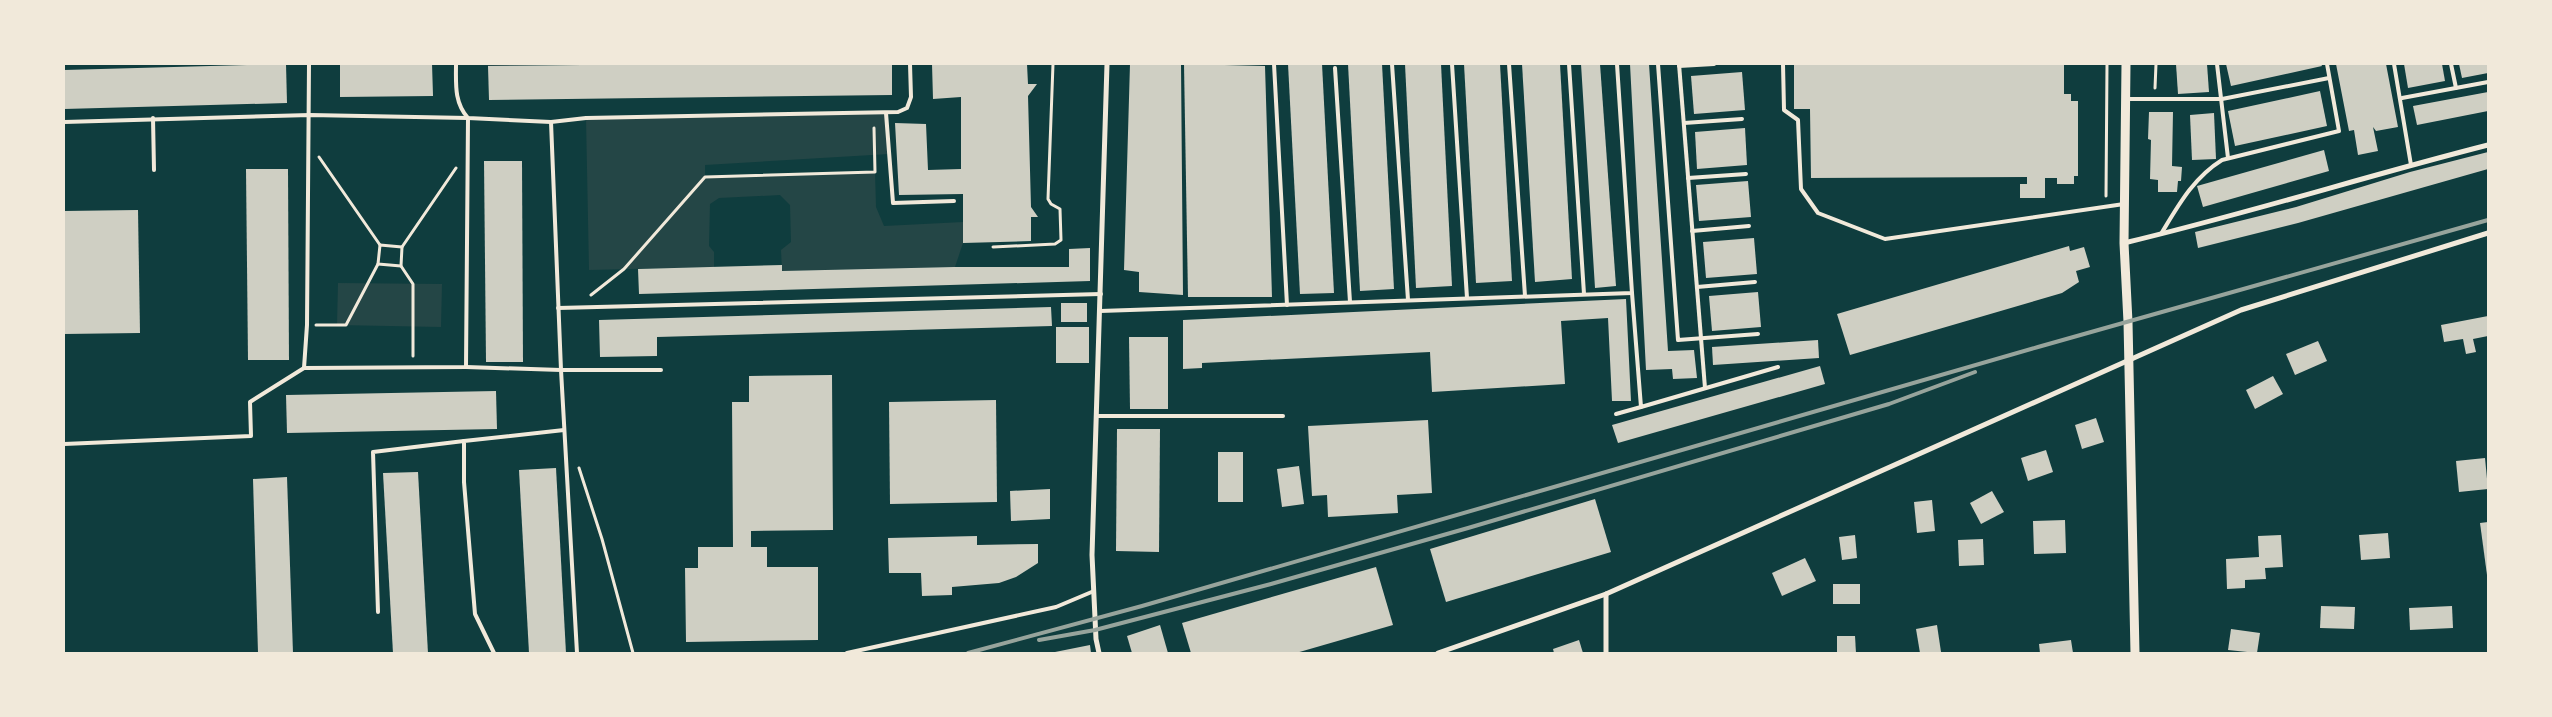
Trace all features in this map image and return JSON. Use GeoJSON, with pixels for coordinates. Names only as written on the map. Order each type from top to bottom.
{"type":"FeatureCollection","features":[{"type":"Feature","properties":{"kind":"street"},"geometry":{"type":"LineString","coordinates":[[1099,653],[1096,639],[1092,555],[1107,64]]}},
{"type":"Feature","properties":{"kind":"street"},"geometry":{"type":"LineString","coordinates":[[2126,64],[2124,99],[2124,243],[2135,653]]}},
{"type":"Feature","properties":{"kind":"street"},"geometry":{"type":"LineString","coordinates":[[2124,243],[2488,145]]}},
{"type":"Feature","properties":{"kind":"street"},"geometry":{"type":"LineString","coordinates":[[1438,653],[1606,594],[2241,310],[2488,233]]}},
{"type":"Feature","properties":{"kind":"street"},"geometry":{"type":"LineString","coordinates":[[1606,594],[1606,653]]}},
{"type":"Feature","properties":{"kind":"lane"},"geometry":{"type":"LineString","coordinates":[[304,368],[307,324],[310,64]]}},
{"type":"Feature","properties":{"kind":"lane"},"geometry":{"type":"LineString","coordinates":[[456,64],[456,94],[460,109],[468,118],[466,367]]}},
{"type":"Feature","properties":{"kind":"lane"},"geometry":{"type":"LineString","coordinates":[[64,122],[310,115],[468,118],[551,122],[586,118],[886,113],[898,112],[907,108],[910,103],[910,64]]}},
{"type":"Feature","properties":{"kind":"lane"},"geometry":{"type":"LineString","coordinates":[[1274,64],[1287,304]]}},
{"type":"Feature","properties":{"kind":"lane"},"geometry":{"type":"LineString","coordinates":[[1392,64],[1408,300]]}},
{"type":"Feature","properties":{"kind":"lane"},"geometry":{"type":"LineString","coordinates":[[1452,64],[1467,298]]}},
{"type":"Feature","properties":{"kind":"lane"},"geometry":{"type":"LineString","coordinates":[[1510,64],[1526,296]]}},
{"type":"Feature","properties":{"kind":"lane"},"geometry":{"type":"LineString","coordinates":[[1569,64],[1584,294]]}},
{"type":"Feature","properties":{"kind":"lane"},"geometry":{"type":"LineString","coordinates":[[1617,64],[1641,407]]}},
{"type":"Feature","properties":{"kind":"lane"},"geometry":{"type":"LineString","coordinates":[[1658,64],[1678,340],[1758,334]]}},
{"type":"Feature","properties":{"kind":"lane"},"geometry":{"type":"LineString","coordinates":[[1705,388],[1679,65],[1714,64]]}},
{"type":"Feature","properties":{"kind":"lane"},"geometry":{"type":"LineString","coordinates":[[1783,64],[1784,110],[1798,120],[1801,189],[1818,213],[1885,239],[2124,204]]}},
{"type":"Feature","properties":{"kind":"lane"},"geometry":{"type":"LineString","coordinates":[[2217,64],[2228,158]]}},
{"type":"Feature","properties":{"kind":"lane"},"geometry":{"type":"LineString","coordinates":[[2161,234],[2188,190],[2205,170],[2228,158],[2340,131],[2326,64]]}},
{"type":"Feature","properties":{"kind":"lane"},"geometry":{"type":"LineString","coordinates":[[2394,64],[2402,98],[2411,165]]}},
{"type":"Feature","properties":{"kind":"lane"},"geometry":{"type":"LineString","coordinates":[[2451,64],[2456,88]]}},
{"type":"Feature","properties":{"kind":"lane"},"geometry":{"type":"LineString","coordinates":[[1335,68],[1350,302]]}},
{"type":"Feature","properties":{"kind":"lane"},"geometry":{"type":"LineString","coordinates":[[2124,99],[2222,99],[2329,78]]}},
{"type":"Feature","properties":{"kind":"lane"},"geometry":{"type":"LineString","coordinates":[[2402,98],[2488,82]]}},
{"type":"Feature","properties":{"kind":"lane"},"geometry":{"type":"LineString","coordinates":[[886,113],[893,203],[954,201]]}},
{"type":"Feature","properties":{"kind":"lane"},"geometry":{"type":"LineString","coordinates":[[153,118],[154,170]]}},
{"type":"Feature","properties":{"kind":"lane"},"geometry":{"type":"LineString","coordinates":[[1684,124],[1742,119]]}},
{"type":"Feature","properties":{"kind":"lane"},"geometry":{"type":"LineString","coordinates":[[551,122],[558,308],[576,653]]}},
{"type":"Feature","properties":{"kind":"lane"},"geometry":{"type":"LineString","coordinates":[[1688,178],[1746,174]]}},
{"type":"Feature","properties":{"kind":"lane"},"geometry":{"type":"LineString","coordinates":[[1692,232],[1749,226]]}},
{"type":"Feature","properties":{"kind":"lane"},"geometry":{"type":"LineString","coordinates":[[1697,287],[1755,282]]}},
{"type":"Feature","properties":{"kind":"lane"},"geometry":{"type":"LineString","coordinates":[[1100,311],[1632,293]]}},
{"type":"Feature","properties":{"kind":"lane"},"geometry":{"type":"LineString","coordinates":[[558,308],[1101,294]]}},
{"type":"Feature","properties":{"kind":"lane"},"geometry":{"type":"LineString","coordinates":[[64,444],[251,436],[250,402],[304,368],[413,369],[466,367],[561,370],[661,370]]}},
{"type":"Feature","properties":{"kind":"lane"},"geometry":{"type":"LineString","coordinates":[[1616,414],[1778,367]]}},
{"type":"Feature","properties":{"kind":"lane"},"geometry":{"type":"LineString","coordinates":[[1096,416],[1283,416]]}},
{"type":"Feature","properties":{"kind":"lane"},"geometry":{"type":"LineString","coordinates":[[378,612],[373,452],[564,430]]}},
{"type":"Feature","properties":{"kind":"lane"},"geometry":{"type":"LineString","coordinates":[[464,441],[464,482],[475,614],[494,653]]}},
{"type":"Feature","properties":{"kind":"lane"},"geometry":{"type":"LineString","coordinates":[[846,653],[1056,607],[1094,591]]}},
{"type":"Feature","properties":{"kind":"path"},"geometry":{"type":"LineString","coordinates":[[993,247],[1054,244],[1061,240],[1060,209],[1051,204],[1048,199],[1053,64]]}},
{"type":"Feature","properties":{"kind":"path"},"geometry":{"type":"LineString","coordinates":[[2106,206],[2107,64]]}},
{"type":"Feature","properties":{"kind":"path"},"geometry":{"type":"LineString","coordinates":[[2154,100],[2156,64]]}},
{"type":"Feature","properties":{"kind":"path"},"geometry":{"type":"LineString","coordinates":[[575,307],[624,269],[705,177],[875,172],[874,113]]}},
{"type":"Feature","properties":{"kind":"path"},"geometry":{"type":"LineString","coordinates":[[307,324],[346,325],[378,264],[380,245],[310,143]]}},
{"type":"Feature","properties":{"kind":"path"},"geometry":{"type":"LineString","coordinates":[[413,369],[413,284],[400,266],[402,247],[468,151]]}},
{"type":"Feature","properties":{"kind":"path"},"geometry":{"type":"LineString","coordinates":[[380,245],[402,247]]}},
{"type":"Feature","properties":{"kind":"path"},"geometry":{"type":"LineString","coordinates":[[378,264],[400,266]]}},
{"type":"Feature","properties":{"kind":"path"},"geometry":{"type":"LineString","coordinates":[[578,465],[602,539],[633,653]]}},
{"type":"Feature","properties":{"kind":"shaded area"},"geometry":{"type":"Polygon","coordinates":[[[488,64],[628,64],[488,66],[488,64]]]}},
{"type":"Feature","properties":{"kind":"shaded area"},"geometry":{"type":"Polygon","coordinates":[[[886,113],[889,154],[705,165],[705,177],[875,172],[876,207],[884,226],[963,222],[963,243],[955,267],[782,271],[781,250],[791,242],[790,205],[780,195],[719,198],[710,204],[709,246],[714,252],[714,267],[589,270],[586,118],[886,113]]]}},
{"type":"Feature","properties":{"kind":"shaded area"},"geometry":{"type":"Polygon","coordinates":[[[338,283],[442,284],[441,327],[337,325],[338,283]]]}},
{"type":"Feature","properties":{"kind":"building"},"geometry":{"type":"Polygon","coordinates":[[[286,64],[287,103],[64,109],[64,70],[286,64]]]}},
{"type":"Feature","properties":{"kind":"building"},"geometry":{"type":"Polygon","coordinates":[[[340,64],[432,64],[433,96],[340,97],[340,64]]]}},
{"type":"Feature","properties":{"kind":"building"},"geometry":{"type":"Polygon","coordinates":[[[892,64],[892,95],[489,100],[488,66],[892,64]]]}},
{"type":"Feature","properties":{"kind":"building"},"geometry":{"type":"Polygon","coordinates":[[[932,64],[1027,64],[1028,84],[1037,84],[1028,96],[1031,207],[1038,217],[1031,217],[1031,241],[963,243],[963,194],[899,195],[895,123],[926,124],[928,170],[961,169],[961,97],[933,99],[932,64]]]}},
{"type":"Feature","properties":{"kind":"building"},"geometry":{"type":"Polygon","coordinates":[[[1130,64],[1181,64],[1183,295],[1139,292],[1139,272],[1124,270],[1130,64]]]}},
{"type":"Feature","properties":{"kind":"building"},"geometry":{"type":"Polygon","coordinates":[[[1184,64],[1265,66],[1272,297],[1188,297],[1184,64]]]}},
{"type":"Feature","properties":{"kind":"building"},"geometry":{"type":"Polygon","coordinates":[[[1288,64],[1322,64],[1334,293],[1300,294],[1288,64]]]}},
{"type":"Feature","properties":{"kind":"building"},"geometry":{"type":"Polygon","coordinates":[[[1348,64],[1382,64],[1394,289],[1360,291],[1348,64]]]}},
{"type":"Feature","properties":{"kind":"building"},"geometry":{"type":"Polygon","coordinates":[[[1405,64],[1441,64],[1452,286],[1416,288],[1405,64]]]}},
{"type":"Feature","properties":{"kind":"building"},"geometry":{"type":"Polygon","coordinates":[[[1464,64],[1500,64],[1512,281],[1476,283],[1464,64]]]}},
{"type":"Feature","properties":{"kind":"building"},"geometry":{"type":"Polygon","coordinates":[[[1522,64],[1560,64],[1572,279],[1535,282],[1522,64]]]}},
{"type":"Feature","properties":{"kind":"building"},"geometry":{"type":"Polygon","coordinates":[[[1581,64],[1600,64],[1616,286],[1595,288],[1581,64]]]}},
{"type":"Feature","properties":{"kind":"building"},"geometry":{"type":"Polygon","coordinates":[[[1630,64],[1649,64],[1668,351],[1694,350],[1697,378],[1673,379],[1672,369],[1646,370],[1630,64]]]}},
{"type":"Feature","properties":{"kind":"building"},"geometry":{"type":"Polygon","coordinates":[[[1794,64],[2064,64],[2064,94],[2071,94],[2071,101],[2078,101],[2078,176],[2074,176],[2074,184],[2057,184],[2057,178],[2045,178],[2045,198],[2020,198],[2020,184],[2027,184],[2027,177],[1811,178],[1810,109],[1794,109],[1794,64]]]}},
{"type":"Feature","properties":{"kind":"building"},"geometry":{"type":"Polygon","coordinates":[[[2176,64],[2207,64],[2209,92],[2178,94],[2176,64]]]}},
{"type":"Feature","properties":{"kind":"building"},"geometry":{"type":"Polygon","coordinates":[[[2226,64],[2321,64],[2322,66],[2231,86],[2226,64]]]}},
{"type":"Feature","properties":{"kind":"building"},"geometry":{"type":"Polygon","coordinates":[[[2336,64],[2386,64],[2398,127],[2376,131],[2373,127],[2378,151],[2358,155],[2354,130],[2349,131],[2336,64]]]}},
{"type":"Feature","properties":{"kind":"building"},"geometry":{"type":"Polygon","coordinates":[[[2404,64],[2442,64],[2445,81],[2408,88],[2404,64]]]}},
{"type":"Feature","properties":{"kind":"building"},"geometry":{"type":"Polygon","coordinates":[[[2459,64],[2488,64],[2488,73],[2462,78],[2459,64]]]}},
{"type":"Feature","properties":{"kind":"building"},"geometry":{"type":"Polygon","coordinates":[[[1742,72],[1745,110],[1694,114],[1691,76],[1742,72]]]}},
{"type":"Feature","properties":{"kind":"building"},"geometry":{"type":"Polygon","coordinates":[[[2320,91],[2327,126],[2235,146],[2228,111],[2320,91]]]}},
{"type":"Feature","properties":{"kind":"building"},"geometry":{"type":"Polygon","coordinates":[[[2488,92],[2488,111],[2417,125],[2413,106],[2488,92]]]}},
{"type":"Feature","properties":{"kind":"building"},"geometry":{"type":"Polygon","coordinates":[[[2149,112],[2173,112],[2172,166],[2182,167],[2181,181],[2178,181],[2177,192],[2158,192],[2158,180],[2150,179],[2151,140],[2148,139],[2149,112]]]}},
{"type":"Feature","properties":{"kind":"building"},"geometry":{"type":"Polygon","coordinates":[[[2214,113],[2216,159],[2192,160],[2190,115],[2214,113]]]}},
{"type":"Feature","properties":{"kind":"building"},"geometry":{"type":"Polygon","coordinates":[[[1745,128],[1747,165],[1697,169],[1695,132],[1745,128]]]}},
{"type":"Feature","properties":{"kind":"building"},"geometry":{"type":"Polygon","coordinates":[[[2324,150],[2329,171],[2203,207],[2197,186],[2324,150]]]}},
{"type":"Feature","properties":{"kind":"building"},"geometry":{"type":"Polygon","coordinates":[[[2488,152],[2488,169],[2298,223],[2198,248],[2195,232],[2296,207],[2410,172],[2488,152]]]}},
{"type":"Feature","properties":{"kind":"building"},"geometry":{"type":"Polygon","coordinates":[[[484,161],[522,161],[523,362],[486,362],[484,161]]]}},
{"type":"Feature","properties":{"kind":"building"},"geometry":{"type":"Polygon","coordinates":[[[246,169],[288,169],[289,360],[248,360],[246,169]]]}},
{"type":"Feature","properties":{"kind":"building"},"geometry":{"type":"Polygon","coordinates":[[[1748,181],[1751,217],[1699,221],[1696,185],[1748,181]]]}},
{"type":"Feature","properties":{"kind":"building"},"geometry":{"type":"Polygon","coordinates":[[[138,210],[140,333],[64,334],[64,211],[138,210]]]}},
{"type":"Feature","properties":{"kind":"building"},"geometry":{"type":"Polygon","coordinates":[[[1754,238],[1757,274],[1706,278],[1703,242],[1754,238]]]}},
{"type":"Feature","properties":{"kind":"building"},"geometry":{"type":"Polygon","coordinates":[[[2069,246],[2070,251],[2084,247],[2090,267],[2076,271],[2079,282],[2062,293],[1850,355],[1837,314],[2069,246]]]}},
{"type":"Feature","properties":{"kind":"building"},"geometry":{"type":"Polygon","coordinates":[[[1090,248],[1090,281],[639,294],[638,269],[782,265],[782,271],[954,267],[1069,267],[1069,249],[1090,248]]]}},
{"type":"Feature","properties":{"kind":"building"},"geometry":{"type":"Polygon","coordinates":[[[1758,292],[1761,327],[1712,331],[1709,296],[1758,292]]]}},
{"type":"Feature","properties":{"kind":"building"},"geometry":{"type":"Polygon","coordinates":[[[1626,299],[1631,401],[1612,401],[1608,318],[1561,321],[1565,384],[1432,392],[1430,352],[1202,363],[1202,368],[1183,369],[1183,320],[1626,299]]]}},
{"type":"Feature","properties":{"kind":"building"},"geometry":{"type":"Polygon","coordinates":[[[1061,303],[1087,303],[1087,322],[1061,322],[1061,303]]]}},
{"type":"Feature","properties":{"kind":"building"},"geometry":{"type":"Polygon","coordinates":[[[1051,307],[1052,326],[657,337],[657,356],[600,357],[599,320],[1051,307]]]}},
{"type":"Feature","properties":{"kind":"building"},"geometry":{"type":"Polygon","coordinates":[[[2488,316],[2488,336],[2473,339],[2476,352],[2466,354],[2463,339],[2444,342],[2441,325],[2488,316]]]}},
{"type":"Feature","properties":{"kind":"building"},"geometry":{"type":"Polygon","coordinates":[[[1056,327],[1089,327],[1089,363],[1056,363],[1056,327]]]}},
{"type":"Feature","properties":{"kind":"building"},"geometry":{"type":"Polygon","coordinates":[[[1129,337],[1168,337],[1168,409],[1130,409],[1129,337]]]}},
{"type":"Feature","properties":{"kind":"building"},"geometry":{"type":"Polygon","coordinates":[[[1818,340],[1819,358],[1713,365],[1712,347],[1818,340]]]}},
{"type":"Feature","properties":{"kind":"building"},"geometry":{"type":"Polygon","coordinates":[[[2318,341],[2327,361],[2295,375],[2286,354],[2318,341]]]}},
{"type":"Feature","properties":{"kind":"building"},"geometry":{"type":"Polygon","coordinates":[[[1820,366],[1825,384],[1618,443],[1612,425],[1820,366]]]}},
{"type":"Feature","properties":{"kind":"building"},"geometry":{"type":"Polygon","coordinates":[[[832,375],[833,530],[751,531],[751,547],[767,547],[767,567],[818,567],[818,640],[686,642],[685,568],[698,568],[698,547],[733,547],[732,402],[749,402],[749,376],[832,375]]]}},
{"type":"Feature","properties":{"kind":"building"},"geometry":{"type":"Polygon","coordinates":[[[2273,376],[2283,394],[2255,409],[2246,390],[2273,376]]]}},
{"type":"Feature","properties":{"kind":"building"},"geometry":{"type":"Polygon","coordinates":[[[496,391],[497,429],[287,433],[286,395],[496,391]]]}},
{"type":"Feature","properties":{"kind":"building"},"geometry":{"type":"Polygon","coordinates":[[[996,400],[997,502],[890,504],[889,402],[996,400]]]}},
{"type":"Feature","properties":{"kind":"building"},"geometry":{"type":"Polygon","coordinates":[[[2096,418],[2104,442],[2082,449],[2075,425],[2096,418]]]}},
{"type":"Feature","properties":{"kind":"building"},"geometry":{"type":"Polygon","coordinates":[[[1428,420],[1432,493],[1397,495],[1398,513],[1328,517],[1327,495],[1312,496],[1308,426],[1428,420]]]}},
{"type":"Feature","properties":{"kind":"building"},"geometry":{"type":"Polygon","coordinates":[[[1117,429],[1160,429],[1159,552],[1116,551],[1117,429]]]}},
{"type":"Feature","properties":{"kind":"building"},"geometry":{"type":"Polygon","coordinates":[[[2046,450],[2053,472],[2028,481],[2021,458],[2046,450]]]}},
{"type":"Feature","properties":{"kind":"building"},"geometry":{"type":"Polygon","coordinates":[[[1218,452],[1243,452],[1243,502],[1218,502],[1218,452]]]}},
{"type":"Feature","properties":{"kind":"building"},"geometry":{"type":"Polygon","coordinates":[[[2485,458],[2488,489],[2459,492],[2456,461],[2485,458]]]}},
{"type":"Feature","properties":{"kind":"building"},"geometry":{"type":"Polygon","coordinates":[[[1299,466],[1304,504],[1282,507],[1277,469],[1299,466]]]}},
{"type":"Feature","properties":{"kind":"building"},"geometry":{"type":"Polygon","coordinates":[[[556,468],[566,653],[529,653],[519,470],[556,468]]]}},
{"type":"Feature","properties":{"kind":"building"},"geometry":{"type":"Polygon","coordinates":[[[418,472],[428,653],[393,653],[383,473],[418,472]]]}},
{"type":"Feature","properties":{"kind":"building"},"geometry":{"type":"Polygon","coordinates":[[[287,477],[293,653],[258,653],[253,479],[287,477]]]}},
{"type":"Feature","properties":{"kind":"building"},"geometry":{"type":"Polygon","coordinates":[[[1050,489],[1050,519],[1011,521],[1010,491],[1050,489]]]}},
{"type":"Feature","properties":{"kind":"building"},"geometry":{"type":"Polygon","coordinates":[[[1992,491],[2004,512],[1981,524],[1970,503],[1992,491]]]}},
{"type":"Feature","properties":{"kind":"building"},"geometry":{"type":"Polygon","coordinates":[[[1595,499],[1611,552],[1446,602],[1430,549],[1595,499]]]}},
{"type":"Feature","properties":{"kind":"building"},"geometry":{"type":"Polygon","coordinates":[[[1932,500],[1935,531],[1917,533],[1914,502],[1932,500]]]}},
{"type":"Feature","properties":{"kind":"building"},"geometry":{"type":"Polygon","coordinates":[[[2065,520],[2066,553],[2034,554],[2033,521],[2065,520]]]}},
{"type":"Feature","properties":{"kind":"building"},"geometry":{"type":"Polygon","coordinates":[[[2488,522],[2488,575],[2487,575],[2480,523],[2488,522]]]}},
{"type":"Feature","properties":{"kind":"building"},"geometry":{"type":"Polygon","coordinates":[[[2388,533],[2390,558],[2361,560],[2359,535],[2388,533]]]}},
{"type":"Feature","properties":{"kind":"building"},"geometry":{"type":"Polygon","coordinates":[[[1855,535],[1857,558],[1842,560],[1839,537],[1855,535]]]}},
{"type":"Feature","properties":{"kind":"building"},"geometry":{"type":"Polygon","coordinates":[[[2281,535],[2283,567],[2265,568],[2266,579],[2245,580],[2245,588],[2227,589],[2226,559],[2259,557],[2258,536],[2281,535]]]}},
{"type":"Feature","properties":{"kind":"building"},"geometry":{"type":"Polygon","coordinates":[[[977,536],[977,545],[1038,544],[1038,563],[1016,577],[999,583],[952,587],[952,595],[922,596],[921,573],[889,573],[888,538],[977,536]]]}},
{"type":"Feature","properties":{"kind":"building"},"geometry":{"type":"Polygon","coordinates":[[[1983,539],[1984,565],[1959,566],[1958,540],[1983,539]]]}},
{"type":"Feature","properties":{"kind":"building"},"geometry":{"type":"Polygon","coordinates":[[[1805,558],[1816,581],[1782,596],[1772,573],[1805,558]]]}},
{"type":"Feature","properties":{"kind":"building"},"geometry":{"type":"Polygon","coordinates":[[[1376,567],[1393,625],[1296,653],[1191,653],[1182,623],[1376,567]]]}},
{"type":"Feature","properties":{"kind":"building"},"geometry":{"type":"Polygon","coordinates":[[[1833,584],[1860,584],[1860,604],[1833,604],[1833,584]]]}},
{"type":"Feature","properties":{"kind":"building"},"geometry":{"type":"Polygon","coordinates":[[[2321,606],[2355,607],[2354,629],[2320,628],[2321,606]]]}},
{"type":"Feature","properties":{"kind":"building"},"geometry":{"type":"Polygon","coordinates":[[[2452,606],[2453,628],[2410,630],[2409,608],[2452,606]]]}},
{"type":"Feature","properties":{"kind":"building"},"geometry":{"type":"Polygon","coordinates":[[[1160,625],[1168,653],[1132,653],[1127,636],[1160,625]]]}},
{"type":"Feature","properties":{"kind":"building"},"geometry":{"type":"Polygon","coordinates":[[[1937,625],[1941,652],[1920,653],[1916,629],[1937,625]]]}},
{"type":"Feature","properties":{"kind":"building"},"geometry":{"type":"Polygon","coordinates":[[[2231,629],[2260,633],[2257,653],[2228,650],[2231,629]]]}},
{"type":"Feature","properties":{"kind":"building"},"geometry":{"type":"Polygon","coordinates":[[[1837,636],[1855,636],[1856,653],[1837,653],[1837,636]]]}},
{"type":"Feature","properties":{"kind":"building"},"geometry":{"type":"Polygon","coordinates":[[[1579,640],[1583,653],[1554,653],[1553,649],[1579,640]]]}},
{"type":"Feature","properties":{"kind":"building"},"geometry":{"type":"Polygon","coordinates":[[[2071,640],[2073,653],[2040,653],[2039,644],[2071,640]]]}},
{"type":"Feature","properties":{"kind":"building"},"geometry":{"type":"Polygon","coordinates":[[[1090,645],[1091,653],[1055,653],[1055,652],[1090,645]]]}},
{"type":"Feature","properties":{"kind":"railway"},"geometry":{"type":"LineString","coordinates":[[968,653],[1142,606],[2038,347],[2488,220]]}},
{"type":"Feature","properties":{"kind":"railway"},"geometry":{"type":"LineString","coordinates":[[1039,640],[1095,630],[1271,584],[1468,528],[1889,404],[1975,372]]}}]}
